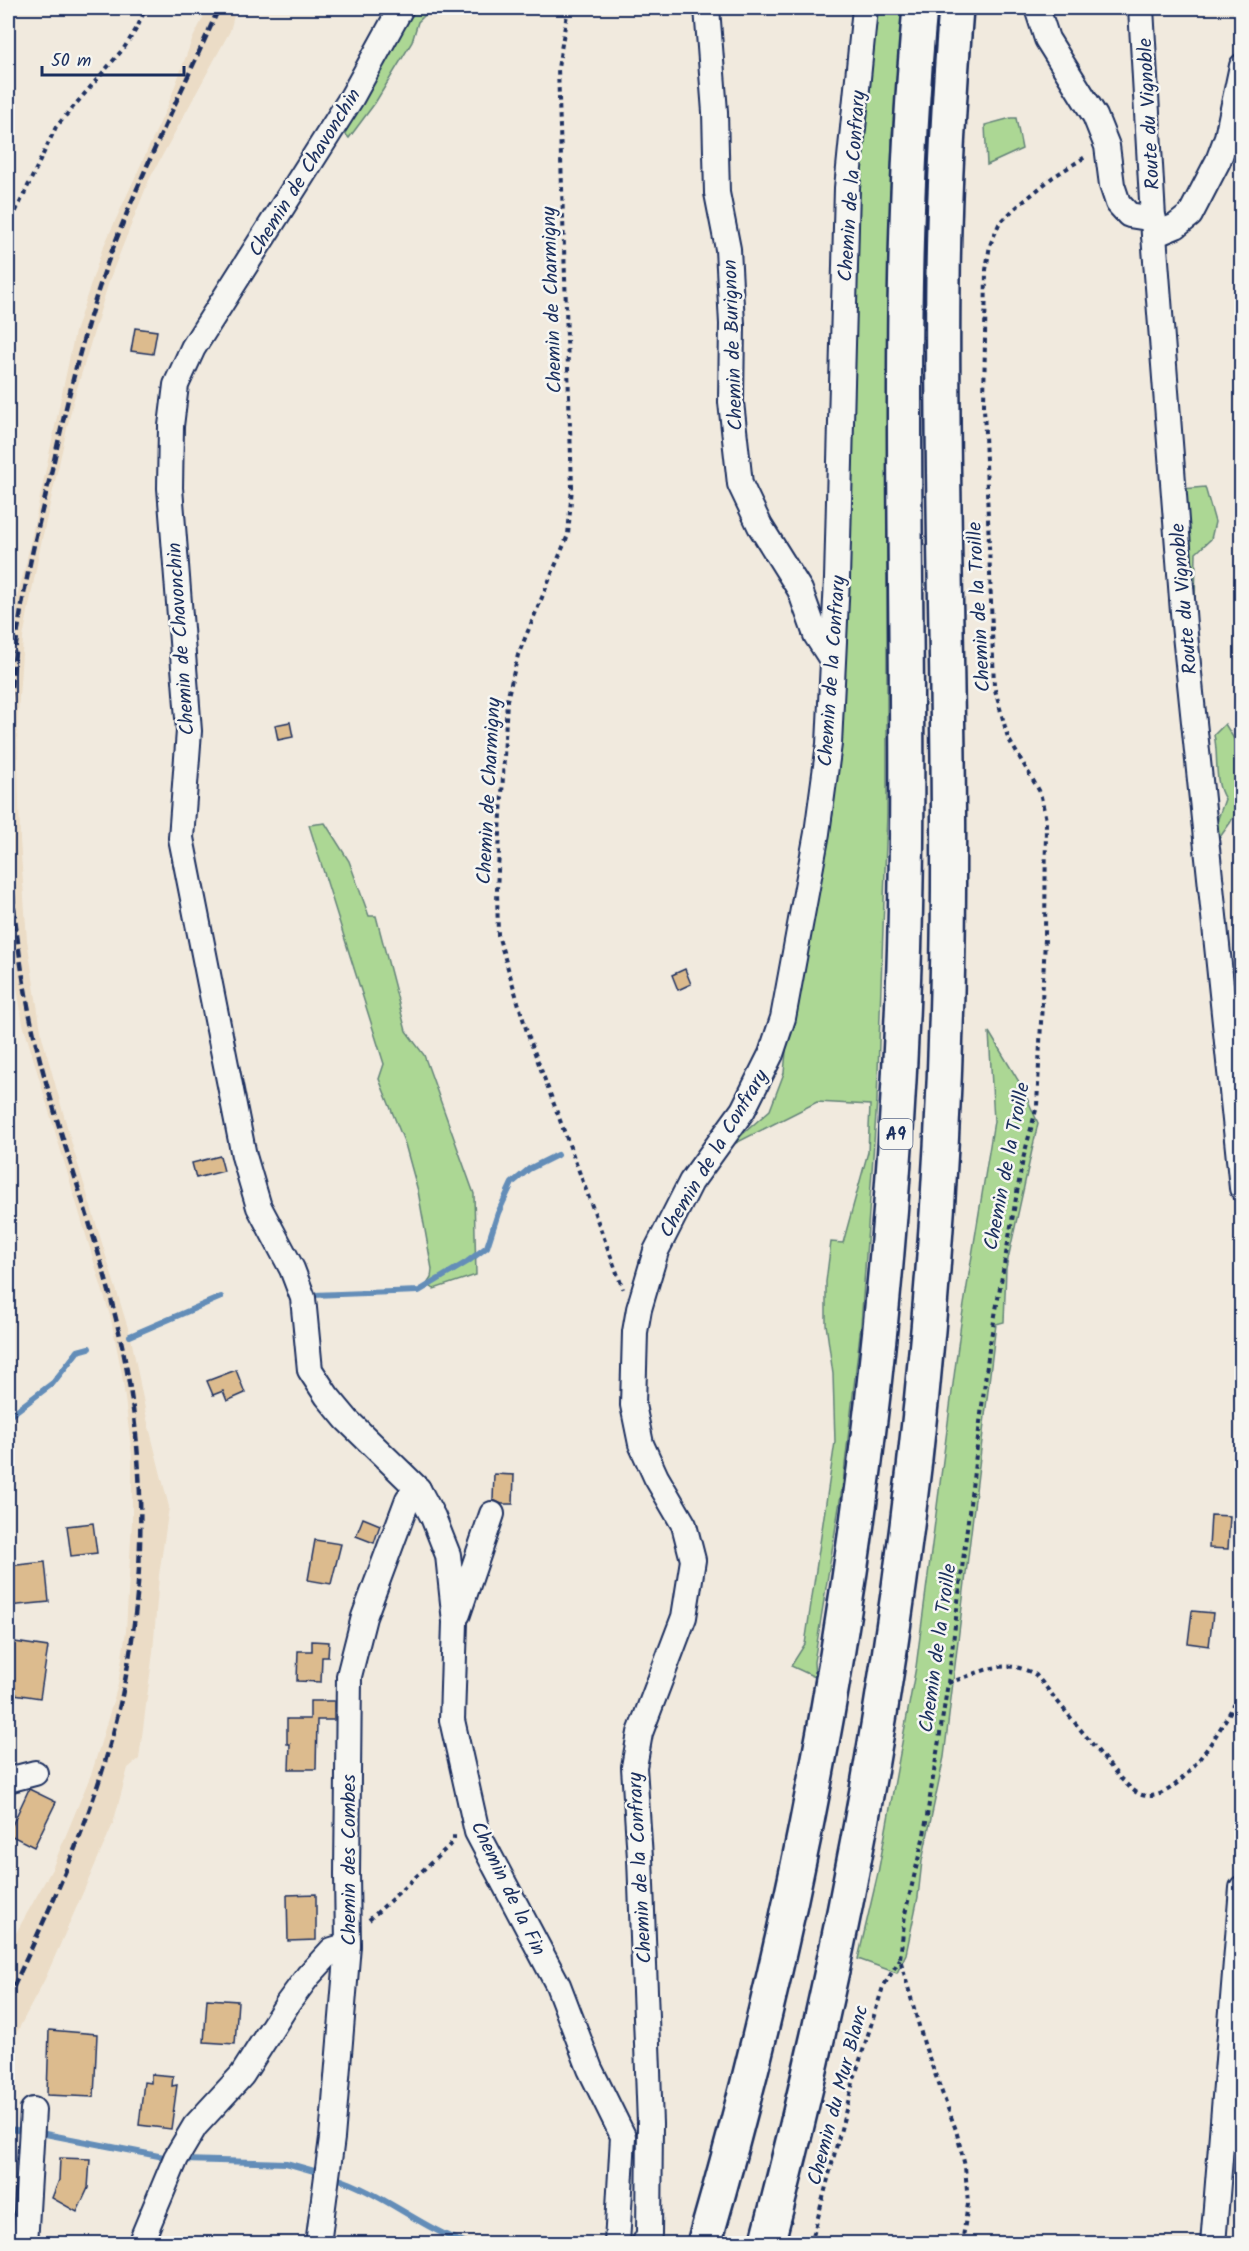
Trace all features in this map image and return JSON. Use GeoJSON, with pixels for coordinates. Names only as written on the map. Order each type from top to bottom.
{"type":"FeatureCollection","features":[{"type":"Feature","properties":{"kind":"highway","name":"A9"},"geometry":{"type":"LineString","coordinates":[[704,2244],[723,2179],[765,2012],[819,1759],[861,1486],[884,1280],[895,1157],[904,987],[907,734],[906,291],[909,186],[920,8]]}},
{"type":"Feature","properties":{"kind":"highway","name":"A9"},"geometry":{"type":"LineString","coordinates":[[767,2244],[810,2072],[851,1879],[871,1770],[912,1486],[932,1283],[939,1186],[947,992],[948,731],[943,283],[946,163],[956,8]]}},
{"type":"Feature","properties":{"kind":"street","name":"Chemin de Chavonchin"},"geometry":{"type":"LineString","coordinates":[[401,8],[352,98],[228,291],[183,368],[173,402],[170,488],[189,731],[181,838],[244,1156],[258,1208],[292,1269],[303,1298],[310,1370],[327,1396],[347,1420],[418,1489]]}},
{"type":"Feature","properties":{"kind":"street","name":"Chemin de Burignon"},"geometry":{"type":"LineString","coordinates":[[707,8],[715,112],[717,193],[728,249],[732,324],[731,402],[740,484],[760,526],[800,590],[816,635],[832,660]]}},
{"type":"Feature","properties":{"kind":"street","name":"Chemin de la Confrary"},"geometry":{"type":"LineString","coordinates":[[644,2244],[649,2234],[650,2124],[640,1858],[634,1767],[640,1733],[684,1617],[693,1560],[684,1525],[656,1477],[641,1444],[633,1405],[635,1332],[639,1309],[656,1251],[691,1182],[743,1110],[771,1054],[783,1018],[817,833],[829,744],[840,498],[847,188],[865,8]]}},
{"type":"Feature","properties":{"kind":"street"},"geometry":{"type":"LineString","coordinates":[[1037,8],[1047,39],[1095,117],[1107,146],[1112,184],[1118,203],[1129,215],[1154,227],[1176,226],[1190,215],[1218,161],[1227,137],[1242,66]]}},
{"type":"Feature","properties":{"kind":"street","name":"Route du Vignoble"},"geometry":{"type":"LineString","coordinates":[[1142,8],[1154,227],[1184,625],[1242,1188]]}},
{"type":"Feature","properties":{"kind":"street","name":"Chemin de la Fin"},"geometry":{"type":"LineString","coordinates":[[418,1489],[433,1517],[448,1555],[455,1622],[452,1720],[477,1832],[558,1985],[590,2069],[622,2136],[617,2244]]}},
{"type":"Feature","properties":{"kind":"street","name":"Chemin des Combes"},"geometry":{"type":"LineString","coordinates":[[318,2244],[355,1937],[350,1676],[364,1617],[408,1499],[418,1489]]}},
{"type":"Feature","properties":{"kind":"street"},"geometry":{"type":"LineString","coordinates":[[455,1622],[492,1514]]}},
{"type":"Feature","properties":{"kind":"street"},"geometry":{"type":"LineString","coordinates":[[8,1780],[35,1773]]}},
{"type":"Feature","properties":{"kind":"street"},"geometry":{"type":"LineString","coordinates":[[1213,2244],[1242,1888]]}},
{"type":"Feature","properties":{"kind":"street"},"geometry":{"type":"LineString","coordinates":[[140,2244],[176,2158],[195,2126],[242,2076],[288,2003],[308,1976],[332,1950],[355,1937]]}},
{"type":"Feature","properties":{"kind":"street"},"geometry":{"type":"LineString","coordinates":[[25,2244],[33,2110]]}},
{"type":"Feature","properties":{"kind":"path"},"geometry":{"type":"LineString","coordinates":[[8,228],[56,127],[124,48],[146,8]]}},
{"type":"Feature","properties":{"kind":"path","name":"Chemin de Charmigny"},"geometry":{"type":"LineString","coordinates":[[568,8],[558,68],[572,487],[568,535],[518,654],[507,700],[497,890],[498,935],[526,1032],[621,1287],[639,1309]]}},
{"type":"Feature","properties":{"kind":"path","name":"Chemin de la Troille"},"geometry":{"type":"LineString","coordinates":[[962,2244],[968,2204],[965,2166],[956,2130],[925,2048],[900,1959],[905,1914],[924,1835],[948,1683],[989,1349],[1021,1171],[1037,1106],[1045,939],[1046,819],[1040,792],[1008,738],[994,686],[984,406],[987,262],[993,235],[999,224],[1012,211],[1053,177],[1107,146]]}},
{"type":"Feature","properties":{"kind":"path"},"geometry":{"type":"LineString","coordinates":[[948,1683],[1002,1666],[1012,1665],[1024,1668],[1036,1676],[1120,1778],[1132,1789],[1144,1795],[1165,1792],[1183,1778],[1218,1734],[1234,1706],[1242,1706]]}},
{"type":"Feature","properties":{"kind":"path"},"geometry":{"type":"LineString","coordinates":[[355,1937],[454,1840],[455,1826]]}},
{"type":"Feature","properties":{"kind":"path","name":"Chemin du Mur Blanc"},"geometry":{"type":"LineString","coordinates":[[811,2244],[863,2048],[883,1987],[900,1959]]}},
{"type":"Feature","properties":{"kind":"shaded area"},"geometry":{"type":"Polygon","coordinates":[[[208,8],[236,8],[230,31],[149,180],[110,278],[73,402],[40,548],[23,638],[17,727],[20,840],[27,940],[42,1037],[131,1338],[147,1419],[169,1507],[159,1575],[153,1652],[139,1759],[128,1768],[113,1824],[45,1979],[8,2049],[8,1947],[52,1869],[92,1772],[118,1685],[126,1631],[132,1521],[132,1455],[122,1374],[111,1319],[23,1024],[15,976],[8,895],[8,665],[16,600],[25,568],[75,332],[102,250],[168,105],[192,40],[208,8]]]}},
{"type":"Feature","properties":{"kind":"green space"},"geometry":{"type":"Polygon","coordinates":[[[404,8],[432,8],[418,22],[412,42],[375,103],[349,138],[339,127],[404,8]]]}},
{"type":"Feature","properties":{"kind":"green space"},"geometry":{"type":"Polygon","coordinates":[[[870,8],[903,8],[892,135],[887,500],[887,814],[877,1100],[861,1325],[843,1482],[814,1662],[815,1677],[791,1666],[805,1644],[835,1442],[833,1374],[826,1324],[826,1282],[831,1242],[843,1243],[868,1152],[870,1105],[817,1102],[728,1147],[770,1110],[784,1073],[788,1030],[833,813],[840,685],[850,245],[870,8]]]}},
{"type":"Feature","properties":{"kind":"green space"},"geometry":{"type":"Polygon","coordinates":[[[1016,118],[1022,149],[987,165],[985,125],[1016,118]]]}},
{"type":"Feature","properties":{"kind":"green space"},"geometry":{"type":"Polygon","coordinates":[[[1205,487],[1215,522],[1211,539],[1196,553],[1195,606],[1189,613],[1183,489],[1205,487]]]}},
{"type":"Feature","properties":{"kind":"green space"},"geometry":{"type":"Polygon","coordinates":[[[1225,724],[1239,747],[1242,768],[1241,803],[1215,844],[1214,830],[1225,799],[1219,784],[1214,735],[1225,724]]]}},
{"type":"Feature","properties":{"kind":"green space"},"geometry":{"type":"Polygon","coordinates":[[[325,823],[349,861],[369,916],[376,916],[406,1031],[424,1055],[474,1194],[476,1275],[434,1289],[427,1284],[431,1278],[432,1269],[418,1191],[405,1144],[379,1079],[384,1064],[309,825],[325,823]]]}},
{"type":"Feature","properties":{"kind":"green space"},"geometry":{"type":"Polygon","coordinates":[[[989,1032],[1021,1085],[1038,1123],[1006,1268],[1004,1322],[996,1324],[944,1757],[922,1861],[918,1897],[906,1954],[897,1973],[858,1959],[878,1873],[916,1667],[961,1323],[994,1121],[989,1032]]]}},
{"type":"Feature","properties":{"kind":"building"},"geometry":{"type":"Polygon","coordinates":[[[135,328],[157,331],[153,354],[131,351],[135,328]]]}},
{"type":"Feature","properties":{"kind":"building"},"geometry":{"type":"Polygon","coordinates":[[[290,722],[293,737],[278,740],[275,725],[290,722]]]}},
{"type":"Feature","properties":{"kind":"building"},"geometry":{"type":"Polygon","coordinates":[[[685,969],[691,984],[678,990],[672,975],[685,969]]]}},
{"type":"Feature","properties":{"kind":"building"},"geometry":{"type":"Polygon","coordinates":[[[220,1156],[224,1171],[196,1178],[192,1163],[220,1156]]]}},
{"type":"Feature","properties":{"kind":"building"},"geometry":{"type":"Polygon","coordinates":[[[236,1370],[245,1393],[227,1401],[223,1391],[213,1395],[207,1381],[236,1370]]]}},
{"type":"Feature","properties":{"kind":"building"},"geometry":{"type":"Polygon","coordinates":[[[494,1474],[514,1475],[513,1504],[502,1504],[493,1500],[494,1474]]]}},
{"type":"Feature","properties":{"kind":"building"},"geometry":{"type":"Polygon","coordinates":[[[1211,1515],[1230,1516],[1228,1549],[1209,1548],[1211,1515]]]}},
{"type":"Feature","properties":{"kind":"building"},"geometry":{"type":"Polygon","coordinates":[[[363,1518],[380,1525],[374,1543],[356,1536],[363,1518]]]}},
{"type":"Feature","properties":{"kind":"building"},"geometry":{"type":"Polygon","coordinates":[[[93,1523],[97,1553],[71,1556],[67,1526],[93,1523]]]}},
{"type":"Feature","properties":{"kind":"building"},"geometry":{"type":"Polygon","coordinates":[[[315,1540],[341,1544],[331,1584],[308,1580],[315,1540]]]}},
{"type":"Feature","properties":{"kind":"building"},"geometry":{"type":"Polygon","coordinates":[[[45,1562],[49,1602],[8,1606],[8,1566],[45,1562]]]}},
{"type":"Feature","properties":{"kind":"building"},"geometry":{"type":"Polygon","coordinates":[[[1192,1611],[1213,1613],[1209,1646],[1188,1643],[1192,1611]]]}},
{"type":"Feature","properties":{"kind":"building"},"geometry":{"type":"Polygon","coordinates":[[[8,1641],[48,1647],[40,1698],[8,1693],[8,1641]]]}},
{"type":"Feature","properties":{"kind":"building"},"geometry":{"type":"Polygon","coordinates":[[[312,1641],[329,1642],[328,1657],[322,1657],[321,1682],[297,1681],[298,1651],[312,1651],[312,1641]]]}},
{"type":"Feature","properties":{"kind":"building"},"geometry":{"type":"Polygon","coordinates":[[[310,1701],[334,1701],[334,1720],[317,1720],[316,1769],[289,1769],[290,1744],[287,1744],[287,1719],[310,1719],[310,1701]]]}},
{"type":"Feature","properties":{"kind":"building"},"geometry":{"type":"Polygon","coordinates":[[[29,1789],[56,1802],[34,1847],[8,1834],[29,1789]]]}},
{"type":"Feature","properties":{"kind":"building"},"geometry":{"type":"Polygon","coordinates":[[[316,1894],[316,1940],[288,1941],[287,1895],[316,1894]]]}},
{"type":"Feature","properties":{"kind":"building"},"geometry":{"type":"Polygon","coordinates":[[[207,1999],[238,2001],[235,2044],[204,2042],[207,1999]]]}},
{"type":"Feature","properties":{"kind":"building"},"geometry":{"type":"Polygon","coordinates":[[[49,2030],[97,2034],[94,2097],[47,2095],[49,2030]]]}},
{"type":"Feature","properties":{"kind":"building"},"geometry":{"type":"Polygon","coordinates":[[[151,2074],[173,2076],[172,2086],[177,2085],[171,2129],[139,2125],[144,2082],[151,2083],[151,2074]]]}},
{"type":"Feature","properties":{"kind":"building"},"geometry":{"type":"Polygon","coordinates":[[[60,2158],[90,2159],[88,2188],[77,2212],[52,2198],[59,2180],[60,2158]]]}},
{"type":"Feature","properties":{"kind":"waterway"},"geometry":{"type":"LineString","coordinates":[[313,1295],[419,1291],[487,1247],[498,1213],[512,1183],[529,1169],[557,1155]]}},
{"type":"Feature","properties":{"kind":"waterway"},"geometry":{"type":"LineString","coordinates":[[130,1336],[221,1297]]}},
{"type":"Feature","properties":{"kind":"waterway"},"geometry":{"type":"LineString","coordinates":[[8,1417],[53,1383],[78,1351],[89,1348]]}},
{"type":"Feature","properties":{"kind":"waterway"},"geometry":{"type":"LineString","coordinates":[[8,2129],[25,2131]]}},
{"type":"Feature","properties":{"kind":"waterway"},"geometry":{"type":"LineString","coordinates":[[35,2132],[169,2158]]}},
{"type":"Feature","properties":{"kind":"waterway"},"geometry":{"type":"LineString","coordinates":[[183,2160],[286,2163],[321,2173]]}},
{"type":"Feature","properties":{"kind":"waterway"},"geometry":{"type":"LineString","coordinates":[[333,2177],[368,2191],[433,2228],[467,2244]]}},
{"type":"Feature","properties":{"kind":"railway"},"geometry":{"type":"LineString","coordinates":[[8,1999],[74,1850],[111,1741],[125,1681],[134,1621],[139,1561],[140,1500],[136,1439],[128,1379],[116,1319],[40,1060],[20,958],[10,855],[8,801],[9,719],[14,664],[24,594],[38,529],[91,314],[107,264],[133,199],[219,8]]}}]}
